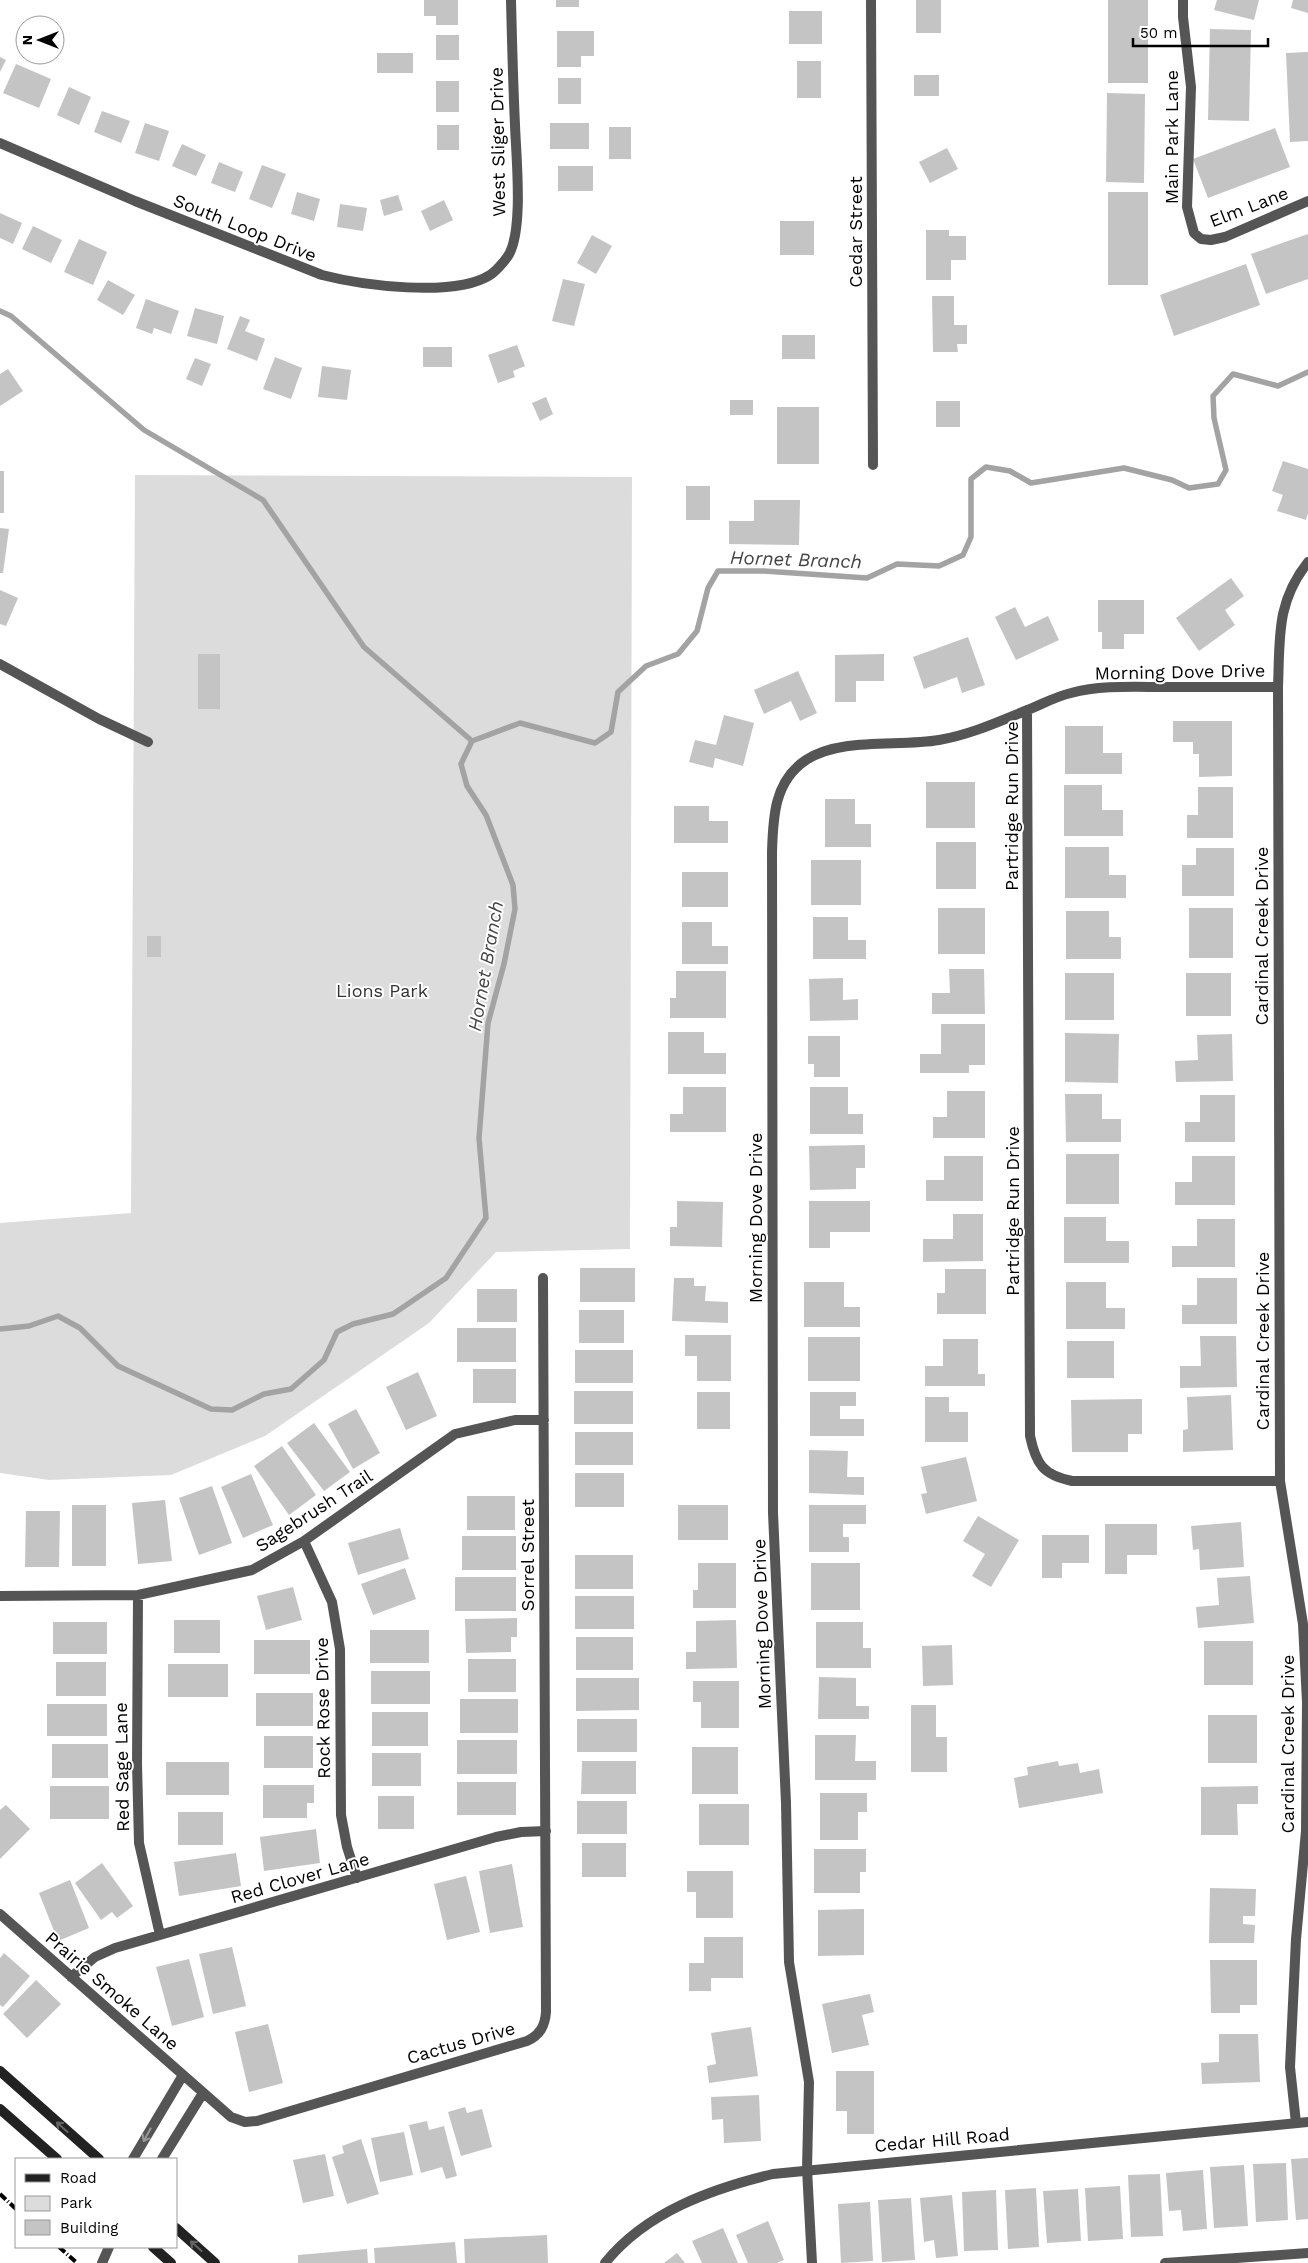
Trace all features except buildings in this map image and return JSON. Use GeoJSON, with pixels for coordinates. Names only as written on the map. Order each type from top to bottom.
{"type":"FeatureCollection","features":[{"type":"Feature","properties":{"kind":"main road"},"geometry":{"type":"LineString","coordinates":[[0,2070],[98,2158]]}},
{"type":"Feature","properties":{"kind":"main road"},"geometry":{"type":"LineString","coordinates":[[0,2109],[56,2158]]}},
{"type":"Feature","properties":{"kind":"main road"},"geometry":{"type":"LineString","coordinates":[[178,2230],[215,2263]]}},
{"type":"Feature","properties":{"kind":"main road"},"geometry":{"type":"LineString","coordinates":[[154,2248],[171,2263]]}},
{"type":"Feature","properties":{"kind":"street","name":"West Sliger Drive"},"geometry":{"type":"LineString","coordinates":[[490,275],[508,256],[514,239],[516,219],[510,0]]}},
{"type":"Feature","properties":{"kind":"street","name":"Cedar Street"},"geometry":{"type":"LineString","coordinates":[[871,0],[873,464]]}},
{"type":"Feature","properties":{"kind":"street","name":"Main Park Lane"},"geometry":{"type":"LineString","coordinates":[[1182,0],[1182,17],[1191,87],[1187,207],[1194,233],[1201,239]]}},
{"type":"Feature","properties":{"kind":"street","name":"South Loop Drive"},"geometry":{"type":"LineString","coordinates":[[0,143],[134,201],[322,275],[350,282],[393,287],[448,287],[490,275]]}},
{"type":"Feature","properties":{"kind":"street","name":"Elm Lane"},"geometry":{"type":"LineString","coordinates":[[1201,239],[1212,240],[1225,237],[1308,201]]}},
{"type":"Feature","properties":{"kind":"street","name":"Cardinal Creek Drive"},"geometry":{"type":"LineString","coordinates":[[1296,2123],[1290,2068],[1296,1939],[1306,1831],[1307,1702],[1306,1646],[1280,1481],[1278,686],[1282,617],[1288,593],[1308,562]]}},
{"type":"Feature","properties":{"kind":"street"},"geometry":{"type":"LineString","coordinates":[[0,664],[99,719],[148,742]]}},
{"type":"Feature","properties":{"kind":"street","name":"Morning Dove Drive"},"geometry":{"type":"LineString","coordinates":[[812,2263],[807,2169],[809,2082],[789,1962],[786,1803],[773,1513],[773,819],[778,795],[790,776],[805,761],[822,752],[844,747],[914,744],[941,740],[1027,710],[1047,700],[1095,688],[1278,686]]}},
{"type":"Feature","properties":{"kind":"street","name":"Partridge Run Drive"},"geometry":{"type":"LineString","coordinates":[[1027,710],[1030,1436],[1034,1454],[1042,1468],[1054,1478],[1072,1481],[1280,1481]]}},
{"type":"Feature","properties":{"kind":"street","name":"Sorrel Street"},"geometry":{"type":"LineString","coordinates":[[544,1278],[546,1831]]}},
{"type":"Feature","properties":{"kind":"street","name":"Sagebrush Trail"},"geometry":{"type":"LineString","coordinates":[[0,1596],[138,1596],[252,1570],[304,1541],[455,1434],[515,1420],[544,1420]]}},
{"type":"Feature","properties":{"kind":"street","name":"Rock Rose Drive"},"geometry":{"type":"LineString","coordinates":[[304,1541],[332,1602],[337,1624],[340,1649],[341,1815],[347,1847],[357,1878]]}},
{"type":"Feature","properties":{"kind":"street","name":"Red Sage Lane"},"geometry":{"type":"LineString","coordinates":[[138,1596],[137,1764],[139,1843],[160,1935]]}},
{"type":"Feature","properties":{"kind":"street","name":"Red Clover Lane"},"geometry":{"type":"LineString","coordinates":[[71,1977],[95,1957],[115,1948],[496,1837],[521,1832],[546,1831]]}},
{"type":"Feature","properties":{"kind":"street","name":"Cactus Drive"},"geometry":{"type":"LineString","coordinates":[[203,2092],[231,2117],[245,2122],[257,2121],[533,2038],[542,2029],[545,2020],[546,1831]]}},
{"type":"Feature","properties":{"kind":"street","name":"Prairie Smoke Lane"},"geometry":{"type":"LineString","coordinates":[[0,1914],[203,2092]]}},
{"type":"Feature","properties":{"kind":"street"},"geometry":{"type":"LineString","coordinates":[[134,2158],[183,2075]]}},
{"type":"Feature","properties":{"kind":"street"},"geometry":{"type":"LineString","coordinates":[[163,2158],[203,2092]]}},
{"type":"Feature","properties":{"kind":"street","name":"Cedar Hill Road"},"geometry":{"type":"LineString","coordinates":[[605,2263],[634,2235],[668,2212],[706,2193],[746,2180],[807,2169],[1308,2122]]}},
{"type":"Feature","properties":{"kind":"street"},"geometry":{"type":"LineString","coordinates":[[102,2263],[110,2248]]}},
{"type":"Feature","properties":{"kind":"street"},"geometry":{"type":"LineString","coordinates":[[1165,2263],[1308,2253]]}},
{"type":"Feature","properties":{"kind":"green space","name":"Lions Park"},"geometry":{"type":"Polygon","coordinates":[[[135,475],[632,477],[630,1249],[496,1252],[429,1323],[265,1436],[171,1475],[49,1480],[0,1473],[0,1223],[131,1213],[135,475]]]}},
{"type":"Feature","properties":{"kind":"waterway"},"geometry":{"type":"LineString","coordinates":[[0,311],[11,316],[144,430],[263,500],[364,647],[472,741]]}},
{"type":"Feature","properties":{"kind":"waterway","name":"Hornet Branch"},"geometry":{"type":"LineString","coordinates":[[0,1329],[29,1326],[58,1316],[80,1328],[118,1366],[211,1409],[232,1410],[264,1394],[291,1389],[324,1360],[337,1332],[353,1324],[393,1314],[446,1278],[486,1218],[479,1138],[488,1023],[504,964],[515,909],[513,885],[486,815],[467,786],[461,764],[472,741],[520,723],[595,743],[611,732],[618,692],[646,666],[678,654],[697,631],[708,588],[718,571],[764,571],[867,578],[897,564],[939,566],[963,555],[971,537],[971,479],[986,467],[1010,471],[1031,483],[1124,468],[1172,480],[1189,488],[1218,484],[1226,470],[1214,418],[1213,396],[1233,374],[1278,386],[1308,372]]}},
{"type":"Feature","properties":{"kind":"railway"},"geometry":{"type":"LineString","coordinates":[[0,2194],[15,2208]]}},
{"type":"Feature","properties":{"kind":"railway"},"geometry":{"type":"LineString","coordinates":[[60,2248],[77,2263]]}}]}
